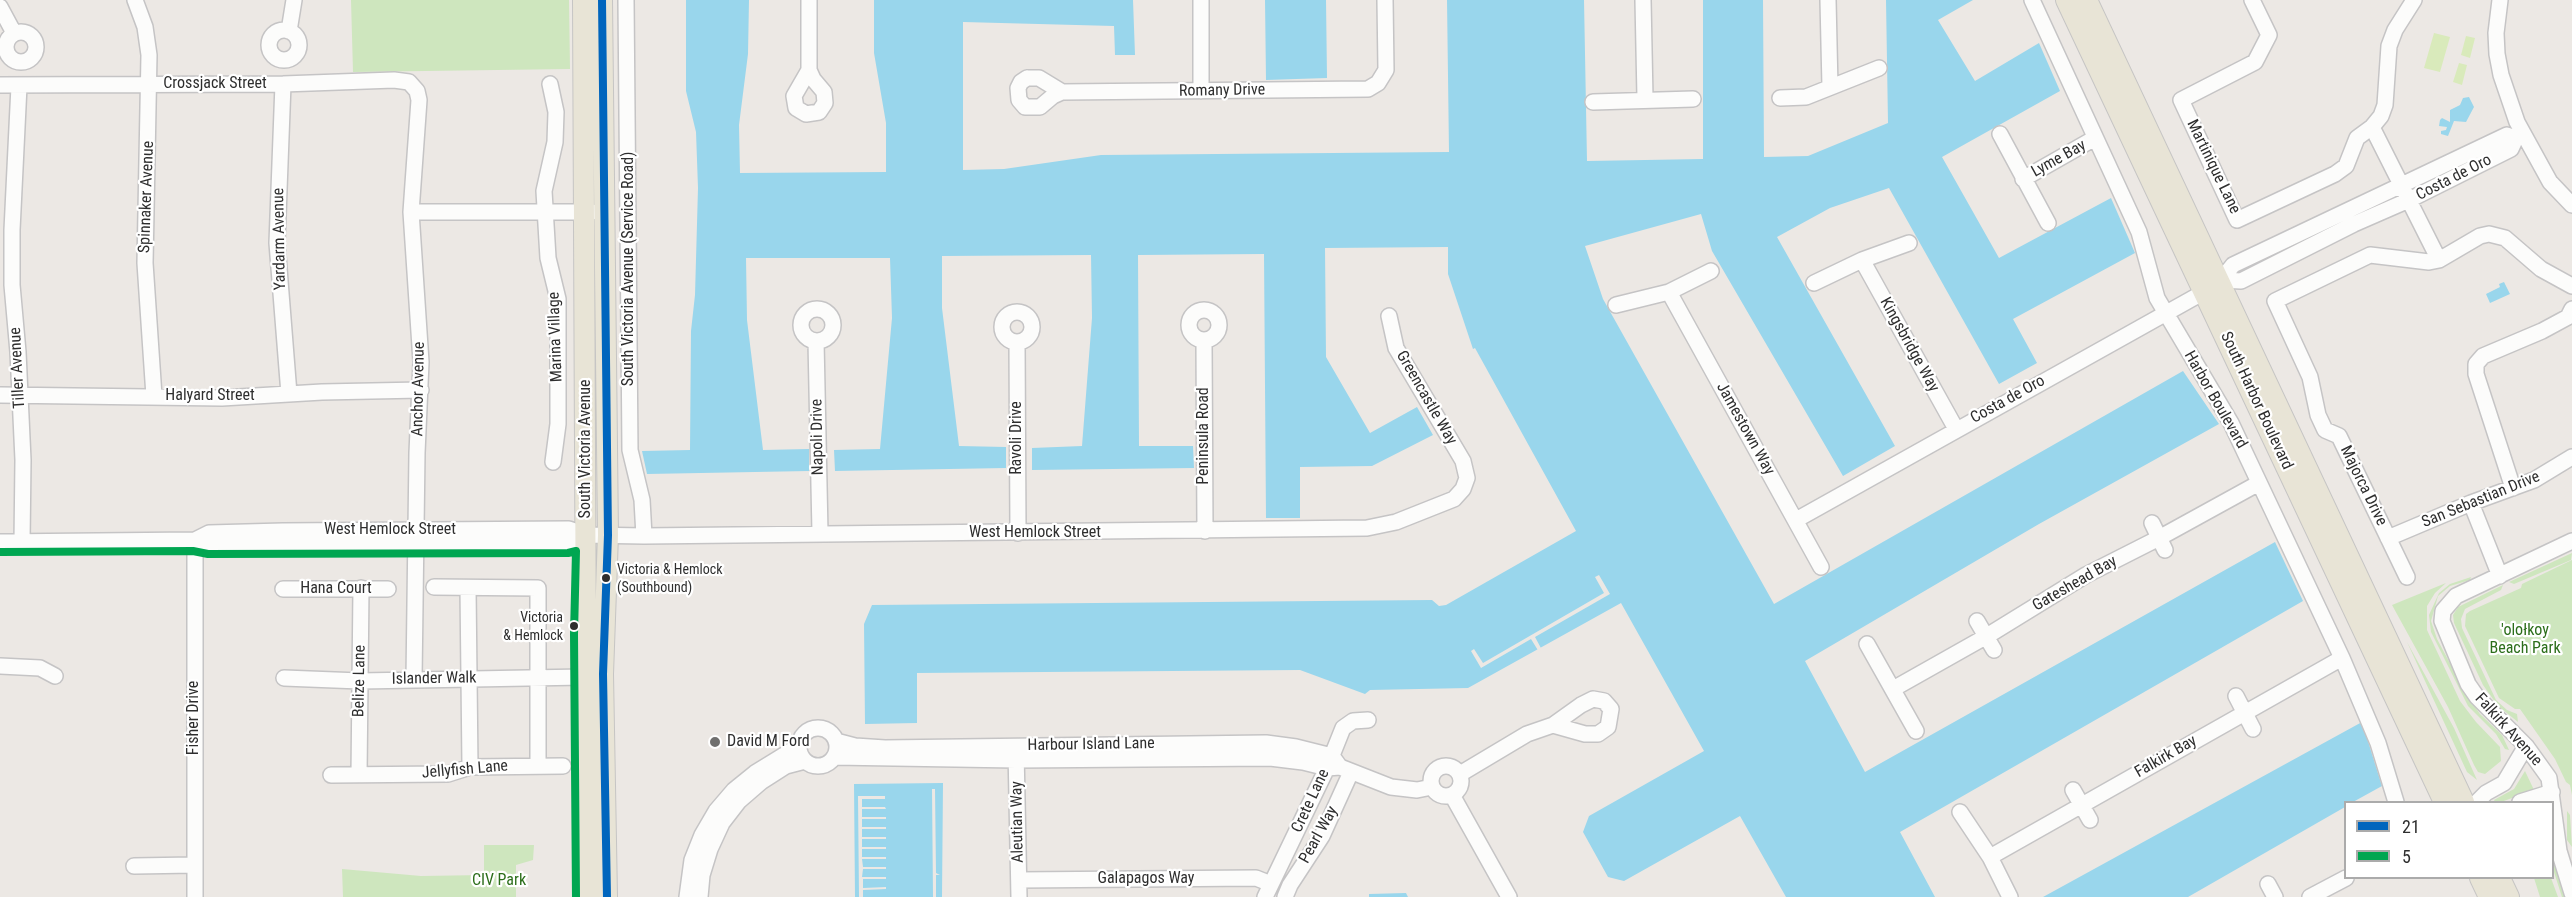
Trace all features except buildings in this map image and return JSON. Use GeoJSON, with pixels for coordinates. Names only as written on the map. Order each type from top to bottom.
{"type":"FeatureCollection","features":[{"type":"Feature","properties":{"kind":"main road","name":"South Victoria Avenue"},"geometry":{"type":"LineString","coordinates":[[583,0],[595,212],[608,535],[603,674],[607,897]]}},
{"type":"Feature","properties":{"kind":"main road","name":"South Victoria Avenue"},"geometry":{"type":"LineString","coordinates":[[587,897],[584,677],[602,0]]}},
{"type":"Feature","properties":{"kind":"main road","name":"South Harbor Boulevard"},"geometry":{"type":"LineString","coordinates":[[2066,0],[2444,801]]}},
{"type":"Feature","properties":{"kind":"main road","name":"South Harbor Boulevard"},"geometry":{"type":"LineString","coordinates":[[2087,0],[2221,280],[2464,801]]}},
{"type":"Feature","properties":{"kind":"main road"},"geometry":{"type":"LineString","coordinates":[[2480,879],[2489,897]]}},
{"type":"Feature","properties":{"kind":"main road"},"geometry":{"type":"LineString","coordinates":[[2500,879],[2509,897]]}},
{"type":"Feature","properties":{"kind":"street","name":"Spinnaker Avenue"},"geometry":{"type":"LineString","coordinates":[[135,0],[144,27],[149,55],[145,233],[154,396]]}},
{"type":"Feature","properties":{"kind":"street"},"geometry":{"type":"LineString","coordinates":[[289,31],[294,0]]}},
{"type":"Feature","properties":{"kind":"street","name":"South Victoria Avenue (Service Road)"},"geometry":{"type":"LineString","coordinates":[[626,0],[630,450],[642,500],[644,536]]}},
{"type":"Feature","properties":{"kind":"street"},"geometry":{"type":"LineString","coordinates":[[809,0],[810,70]]}},
{"type":"Feature","properties":{"kind":"street"},"geometry":{"type":"LineString","coordinates":[[1201,0],[1201,91]]}},
{"type":"Feature","properties":{"kind":"street","name":"Romany Drive"},"geometry":{"type":"LineString","coordinates":[[1062,92],[1362,90],[1373,87],[1380,81],[1386,67],[1385,0]]}},
{"type":"Feature","properties":{"kind":"street"},"geometry":{"type":"LineString","coordinates":[[1643,0],[1645,99]]}},
{"type":"Feature","properties":{"kind":"street"},"geometry":{"type":"LineString","coordinates":[[1828,0],[1830,87]]}},
{"type":"Feature","properties":{"kind":"street","name":"Harbor Boulevard"},"geometry":{"type":"LineString","coordinates":[[2032,0],[2139,232],[2151,282],[2164,312],[2231,423],[2342,658],[2379,743],[2396,801]]}},
{"type":"Feature","properties":{"kind":"street","name":"Martinique Lane"},"geometry":{"type":"LineString","coordinates":[[2252,0],[2269,35],[2255,62],[2181,100],[2237,220],[2341,170],[2348,162],[2357,138],[2372,127]]}},
{"type":"Feature","properties":{"kind":"street"},"geometry":{"type":"LineString","coordinates":[[2414,0],[2395,30],[2389,46],[2385,105],[2381,116],[2372,127],[2439,260],[2480,236],[2497,235],[2511,242],[2541,269],[2572,286]]}},
{"type":"Feature","properties":{"kind":"street"},"geometry":{"type":"LineString","coordinates":[[2500,0],[2496,33],[2499,64],[2520,136],[2550,182],[2572,205]]}},
{"type":"Feature","properties":{"kind":"street"},"geometry":{"type":"LineString","coordinates":[[0,7],[14,33]]}},
{"type":"Feature","properties":{"kind":"street"},"geometry":{"type":"LineString","coordinates":[[1779,98],[1806,97],[1879,68]]}},
{"type":"Feature","properties":{"kind":"street","name":"Crossjack Street"},"geometry":{"type":"LineString","coordinates":[[0,86],[403,81],[409,82],[417,91],[419,100]]}},
{"type":"Feature","properties":{"kind":"street","name":"Yardarm Avenue"},"geometry":{"type":"LineString","coordinates":[[283,84],[277,243],[289,394]]}},
{"type":"Feature","properties":{"kind":"street","name":"Marina Village"},"geometry":{"type":"LineString","coordinates":[[550,84],[556,111],[556,129],[544,191],[548,258],[558,299],[558,424],[553,462]]}},
{"type":"Feature","properties":{"kind":"street","name":"Tiller Avenue"},"geometry":{"type":"LineString","coordinates":[[18,86],[12,285],[20,395],[22,542]]}},
{"type":"Feature","properties":{"kind":"street"},"geometry":{"type":"LineString","coordinates":[[1593,102],[1693,99]]}},
{"type":"Feature","properties":{"kind":"street","name":"Anchor Avenue"},"geometry":{"type":"LineString","coordinates":[[414,679],[422,363],[411,212],[419,100]]}},
{"type":"Feature","properties":{"kind":"street","name":"Lyme Bay"},"geometry":{"type":"LineString","coordinates":[[2000,134],[2048,224]]}},
{"type":"Feature","properties":{"kind":"street","name":"Costa de Oro"},"geometry":{"type":"LineString","coordinates":[[1796,520],[2164,312],[2204,292],[2221,280],[2233,265],[2507,135],[2520,136],[2511,150],[2354,224],[2241,281],[2221,280]]}},
{"type":"Feature","properties":{"kind":"street","name":"Lyme Bay"},"geometry":{"type":"LineString","coordinates":[[2023,179],[2095,138]]}},
{"type":"Feature","properties":{"kind":"street"},"geometry":{"type":"LineString","coordinates":[[411,212],[595,212]]}},
{"type":"Feature","properties":{"kind":"street"},"geometry":{"type":"LineString","coordinates":[[1814,283],[1909,243]]}},
{"type":"Feature","properties":{"kind":"street","name":"Majorca Drive"},"geometry":{"type":"LineString","coordinates":[[2407,577],[2339,435],[2325,430],[2318,415],[2310,377],[2275,301],[2370,255],[2421,263],[2439,260]]}},
{"type":"Feature","properties":{"kind":"street","name":"Kingsbridge Way"},"geometry":{"type":"LineString","coordinates":[[1862,261],[1956,429]]}},
{"type":"Feature","properties":{"kind":"street"},"geometry":{"type":"LineString","coordinates":[[1616,305],[1669,292],[1711,271]]}},
{"type":"Feature","properties":{"kind":"street","name":"Jamestown Way"},"geometry":{"type":"LineString","coordinates":[[1669,292],[1821,567]]}},
{"type":"Feature","properties":{"kind":"street"},"geometry":{"type":"LineString","coordinates":[[2513,488],[2476,374],[2476,364],[2483,357],[2542,332],[2568,317],[2572,309]]}},
{"type":"Feature","properties":{"kind":"street","name":"Greencastle Way"},"geometry":{"type":"LineString","coordinates":[[1389,316],[1396,348],[1463,461],[1467,478]]}},
{"type":"Feature","properties":{"kind":"street","name":"Napoli Drive"},"geometry":{"type":"LineString","coordinates":[[816,341],[820,533]]}},
{"type":"Feature","properties":{"kind":"street","name":"Peninsula Road"},"geometry":{"type":"LineString","coordinates":[[1204,341],[1205,531]]}},
{"type":"Feature","properties":{"kind":"street","name":"Ravoli Drive"},"geometry":{"type":"LineString","coordinates":[[1017,342],[1018,533]]}},
{"type":"Feature","properties":{"kind":"street","name":"Halyard Street"},"geometry":{"type":"LineString","coordinates":[[0,395],[222,398],[420,390]]}},
{"type":"Feature","properties":{"kind":"street","name":"San Sebastian Drive"},"geometry":{"type":"LineString","coordinates":[[2388,538],[2471,503],[2534,480],[2572,457]]}},
{"type":"Feature","properties":{"kind":"street","name":"West Hemlock Street"},"geometry":{"type":"LineString","coordinates":[[0,542],[195,540],[209,533],[416,537],[569,530],[587,535],[644,536],[1367,528],[1396,522],[1454,498],[1463,489],[1467,478]]}},
{"type":"Feature","properties":{"kind":"street","name":"Gateshead Bay"},"geometry":{"type":"LineString","coordinates":[[1893,689],[1990,643],[2086,575],[2162,544],[2259,483]]}},
{"type":"Feature","properties":{"kind":"street"},"geometry":{"type":"LineString","coordinates":[[2471,503],[2500,576]]}},
{"type":"Feature","properties":{"kind":"street"},"geometry":{"type":"LineString","coordinates":[[2152,523],[2162,544]]}},
{"type":"Feature","properties":{"kind":"street","name":"Fisher Drive"},"geometry":{"type":"LineString","coordinates":[[195,540],[195,897]]}},
{"type":"Feature","properties":{"kind":"street","name":"Falkirk Avenue"},"geometry":{"type":"LineString","coordinates":[[2553,801],[2544,770],[2526,746],[2477,697],[2468,684],[2442,621],[2443,611],[2456,596],[2572,541]]}},
{"type":"Feature","properties":{"kind":"street"},"geometry":{"type":"LineString","coordinates":[[434,587],[538,588],[538,766]]}},
{"type":"Feature","properties":{"kind":"street","name":"Belize Lane"},"geometry":{"type":"LineString","coordinates":[[358,775],[361,588]]}},
{"type":"Feature","properties":{"kind":"street"},"geometry":{"type":"LineString","coordinates":[[468,588],[470,767]]}},
{"type":"Feature","properties":{"kind":"street","name":"Hana Court"},"geometry":{"type":"LineString","coordinates":[[283,589],[388,589]]}},
{"type":"Feature","properties":{"kind":"street"},"geometry":{"type":"LineString","coordinates":[[1977,621],[1990,643]]}},
{"type":"Feature","properties":{"kind":"street"},"geometry":{"type":"LineString","coordinates":[[1867,644],[1916,731]]}},
{"type":"Feature","properties":{"kind":"street","name":"Falkirk Bay"},"geometry":{"type":"LineString","coordinates":[[1990,857],[2342,658]]}},
{"type":"Feature","properties":{"kind":"street"},"geometry":{"type":"LineString","coordinates":[[0,666],[40,668],[55,676]]}},
{"type":"Feature","properties":{"kind":"street","name":"Islander Walk"},"geometry":{"type":"LineString","coordinates":[[284,678],[360,681],[584,677]]}},
{"type":"Feature","properties":{"kind":"street"},"geometry":{"type":"LineString","coordinates":[[2236,696],[2253,729]]}},
{"type":"Feature","properties":{"kind":"street","name":"Crete Lane"},"geometry":{"type":"LineString","coordinates":[[1268,890],[1337,766],[1343,728],[1353,721],[1368,720]]}},
{"type":"Feature","properties":{"kind":"street"},"geometry":{"type":"LineString","coordinates":[[1460,774],[1527,734],[1553,725]]}},
{"type":"Feature","properties":{"kind":"street"},"geometry":{"type":"LineString","coordinates":[[700,897],[702,875],[710,849],[722,824],[739,801],[761,782],[802,754],[806,733],[817,729],[829,732],[836,741],[834,757],[830,762],[819,766],[802,754]]}},
{"type":"Feature","properties":{"kind":"street","name":"Harbour Island Lane"},"geometry":{"type":"LineString","coordinates":[[836,741],[855,746],[885,748],[1270,758],[1337,766],[1391,787],[1417,790],[1432,787]]}},
{"type":"Feature","properties":{"kind":"street"},"geometry":{"type":"LineString","coordinates":[[2478,801],[2486,793],[2504,783],[2526,746]]}},
{"type":"Feature","properties":{"kind":"street","name":"Harbour Island Lane"},"geometry":{"type":"LineString","coordinates":[[834,757],[1016,753]]}},
{"type":"Feature","properties":{"kind":"street","name":"Aleutian Way"},"geometry":{"type":"LineString","coordinates":[[1016,753],[1019,897]]}},
{"type":"Feature","properties":{"kind":"street"},"geometry":{"type":"LineString","coordinates":[[687,897],[692,860],[702,835],[716,811],[734,789],[755,773],[802,754]]}},
{"type":"Feature","properties":{"kind":"street","name":"Jellyfish Lane"},"geometry":{"type":"LineString","coordinates":[[331,775],[448,774],[470,767],[563,766]]}},
{"type":"Feature","properties":{"kind":"street","name":"Pearl Way"},"geometry":{"type":"LineString","coordinates":[[1285,897],[1290,885],[1323,836],[1337,766]]}},
{"type":"Feature","properties":{"kind":"street"},"geometry":{"type":"LineString","coordinates":[[1448,766],[1460,774],[1459,788],[1452,795],[1443,795],[1432,787],[1432,776],[1438,768],[1448,766]]}},
{"type":"Feature","properties":{"kind":"street"},"geometry":{"type":"LineString","coordinates":[[2073,790],[2090,820]]}},
{"type":"Feature","properties":{"kind":"street"},"geometry":{"type":"LineString","coordinates":[[2523,801],[2552,792]]}},
{"type":"Feature","properties":{"kind":"street"},"geometry":{"type":"LineString","coordinates":[[1452,795],[1509,897]]}},
{"type":"Feature","properties":{"kind":"street","name":"Falkirk Avenue"},"geometry":{"type":"LineString","coordinates":[[2554,809],[2559,851],[2572,893]]}},
{"type":"Feature","properties":{"kind":"street"},"geometry":{"type":"LineString","coordinates":[[1960,812],[1990,857],[2010,897]]}},
{"type":"Feature","properties":{"kind":"street"},"geometry":{"type":"LineString","coordinates":[[134,866],[194,865]]}},
{"type":"Feature","properties":{"kind":"street","name":"Galapagos Way"},"geometry":{"type":"LineString","coordinates":[[1019,880],[1256,878],[1268,890]]}},
{"type":"Feature","properties":{"kind":"street"},"geometry":{"type":"LineString","coordinates":[[2310,897],[2344,879]]}},
{"type":"Feature","properties":{"kind":"green space"},"geometry":{"type":"Polygon","coordinates":[[[351,0],[569,0],[570,69],[353,72],[351,0]]]}},
{"type":"Feature","properties":{"kind":"green space"},"geometry":{"type":"Polygon","coordinates":[[[2434,33],[2450,37],[2440,72],[2424,68],[2434,33]]]}},
{"type":"Feature","properties":{"kind":"green space"},"geometry":{"type":"Polygon","coordinates":[[[2466,36],[2475,38],[2470,58],[2461,55],[2466,36]]]}},
{"type":"Feature","properties":{"kind":"green space"},"geometry":{"type":"Polygon","coordinates":[[[2459,63],[2467,65],[2462,85],[2453,82],[2459,63]]]}},
{"type":"Feature","properties":{"kind":"green space"},"geometry":{"type":"Polygon","coordinates":[[[2572,553],[2571,560],[2514,584],[2509,582],[2572,553]]]}},
{"type":"Feature","properties":{"kind":"green space","name":"'olołkoy Beach Park"},"geometry":{"type":"Polygon","coordinates":[[[2572,560],[2572,795],[2570,785],[2566,782],[2555,759],[2520,709],[2515,709],[2499,698],[2465,626],[2466,614],[2470,611],[2521,588],[2522,584],[2572,560]]]}},
{"type":"Feature","properties":{"kind":"green space"},"geometry":{"type":"Polygon","coordinates":[[[2471,577],[2470,580],[2450,586],[2438,596],[2431,621],[2437,639],[2468,697],[2480,714],[2502,735],[2509,750],[2505,749],[2496,734],[2468,706],[2431,632],[2429,615],[2439,593],[2450,584],[2471,577]]]}},
{"type":"Feature","properties":{"kind":"green space"},"geometry":{"type":"Polygon","coordinates":[[[2446,583],[2435,593],[2427,606],[2427,630],[2460,701],[2500,747],[2501,761],[2485,774],[2478,772],[2474,765],[2448,707],[2392,605],[2446,583]]]}},
{"type":"Feature","properties":{"kind":"green space"},"geometry":{"type":"Polygon","coordinates":[[[2503,585],[2501,590],[2465,609],[2461,619],[2462,628],[2496,700],[2507,710],[2517,714],[2518,722],[2498,706],[2483,685],[2454,623],[2453,615],[2458,607],[2503,585]]]}},
{"type":"Feature","properties":{"kind":"green space"},"geometry":{"type":"Polygon","coordinates":[[[2407,642],[2454,728],[2477,780],[2467,772],[2407,642]]]}},
{"type":"Feature","properties":{"kind":"green space"},"geometry":{"type":"Polygon","coordinates":[[[2525,771],[2534,790],[2504,801],[2494,801],[2494,800],[2514,789],[2525,771]]]}},
{"type":"Feature","properties":{"kind":"green space"},"geometry":{"type":"Polygon","coordinates":[[[2567,811],[2570,815],[2572,847],[2567,840],[2567,811]]]}},
{"type":"Feature","properties":{"kind":"green space","name":"CIV Park"},"geometry":{"type":"Polygon","coordinates":[[[484,845],[534,845],[533,860],[516,865],[516,897],[343,897],[342,869],[421,876],[484,875],[484,845]]]}},
{"type":"Feature","properties":{"kind":"green space"},"geometry":{"type":"Polygon","coordinates":[[[2554,856],[2567,897],[2562,897],[2554,872],[2554,856]]]}},
{"type":"Feature","properties":{"kind":"green space"},"geometry":{"type":"Polygon","coordinates":[[[2534,879],[2551,879],[2558,897],[2540,897],[2534,879]]]}},
{"type":"Feature","properties":{"kind":"water"},"geometry":{"type":"Polygon","coordinates":[[[686,0],[749,0],[748,54],[739,125],[740,173],[886,172],[886,123],[874,53],[874,0],[1133,0],[1135,55],[1115,55],[1114,26],[963,22],[963,170],[1004,169],[1101,155],[1449,152],[1447,0],[1584,0],[1587,161],[1703,159],[1703,0],[1763,0],[1764,157],[1808,156],[1888,123],[1886,0],[1973,0],[1938,20],[1975,81],[2039,43],[2060,91],[1942,157],[1999,258],[2111,198],[2135,253],[2013,319],[2037,363],[1999,384],[1889,188],[1830,208],[1777,237],[1895,446],[1843,476],[1712,251],[1701,214],[1585,246],[1603,299],[1774,604],[2183,371],[2219,424],[2039,524],[1805,661],[1865,772],[2275,542],[2303,601],[1900,832],[1935,897],[1786,897],[1740,816],[1624,881],[1608,877],[1583,832],[1589,816],[1704,751],[1621,603],[1468,688],[1370,690],[1365,694],[1300,670],[917,673],[917,723],[865,724],[864,624],[872,605],[1432,600],[1439,606],[1446,605],[1576,531],[1475,348],[1473,349],[1448,274],[1448,247],[1325,248],[1326,357],[1370,433],[1417,407],[1433,435],[1372,466],[1300,467],[1300,518],[1266,518],[1264,254],[1138,255],[1139,446],[1193,446],[1194,468],[1032,470],[1032,448],[1082,446],[1092,318],[1091,255],[942,256],[942,308],[959,446],[1006,447],[1006,468],[835,471],[834,450],[880,449],[892,318],[890,258],[746,258],[747,320],[763,450],[809,449],[809,471],[647,474],[642,451],[690,450],[691,331],[695,295],[698,188],[696,132],[686,91],[686,0]]]}},
{"type":"Feature","properties":{"kind":"water"},"geometry":{"type":"Polygon","coordinates":[[[1265,0],[1326,0],[1327,78],[1266,80],[1265,0]]]}},
{"type":"Feature","properties":{"kind":"water"},"geometry":{"type":"Polygon","coordinates":[[[2469,97],[2474,107],[2466,122],[2454,121],[2448,136],[2441,134],[2441,131],[2446,130],[2447,127],[2439,126],[2440,120],[2442,118],[2450,122],[2450,110],[2460,105],[2463,98],[2469,97]]]}},
{"type":"Feature","properties":{"kind":"water"},"geometry":{"type":"Polygon","coordinates":[[[2504,282],[2510,294],[2490,303],[2486,294],[2500,287],[2499,284],[2504,282]]]}},
{"type":"Feature","properties":{"kind":"water"},"geometry":{"type":"Polygon","coordinates":[[[2362,722],[2382,786],[2355,801],[2344,801],[2344,808],[2188,897],[2043,897],[2362,722]]]}},
{"type":"Feature","properties":{"kind":"water"},"geometry":{"type":"Polygon","coordinates":[[[943,783],[942,897],[855,897],[854,784],[943,783]]]}},
{"type":"Feature","properties":{"kind":"water"},"geometry":{"type":"Polygon","coordinates":[[[1406,893],[1408,897],[1369,897],[1369,894],[1406,893]]]}},
{"type":"Feature","properties":{"kind":"pier"},"geometry":{"type":"Polygon","coordinates":[[[1599,575],[1610,594],[1535,637],[1542,650],[1539,652],[1531,639],[1481,668],[1471,651],[1474,649],[1483,663],[1604,593],[1595,577],[1599,575]]]}},
{"type":"Feature","properties":{"kind":"pier"},"geometry":{"type":"Polygon","coordinates":[[[932,789],[935,789],[936,873],[940,875],[936,875],[936,897],[933,897],[932,789]]]}},
{"type":"Feature","properties":{"kind":"pier"},"geometry":{"type":"Polygon","coordinates":[[[858,796],[885,796],[885,799],[862,799],[862,807],[885,807],[886,809],[862,809],[862,817],[886,817],[886,819],[862,819],[862,827],[886,827],[886,829],[862,829],[862,837],[886,837],[886,839],[862,839],[862,847],[886,847],[886,849],[862,849],[862,857],[886,857],[886,859],[862,859],[863,867],[886,867],[886,869],[863,869],[862,877],[886,877],[886,879],[863,879],[863,888],[886,887],[886,889],[863,890],[863,897],[859,897],[858,796]]]}},
{"type":"Feature","properties":{"kind":"transit line","name":"21"},"geometry":{"type":"LineString","coordinates":[[602,0],[608,535],[603,674],[607,897]]}},
{"type":"Feature","properties":{"kind":"transit line","name":"5"},"geometry":{"type":"LineString","coordinates":[[0,552],[193,551],[208,554],[568,553],[576,551],[574,634],[576,897]]}},
{"type":"Feature","properties":{"kind":"place","name":"Victoria & Hemlock (Southbound)"},"geometry":{"type":"Point","coordinates":[606,578]}},
{"type":"Feature","properties":{"kind":"place","name":"Victoria & Hemlock"},"geometry":{"type":"Point","coordinates":[574,626]}},
{"type":"Feature","properties":{"kind":"place","name":"David M Ford"},"geometry":{"type":"Point","coordinates":[715,742]}}]}
